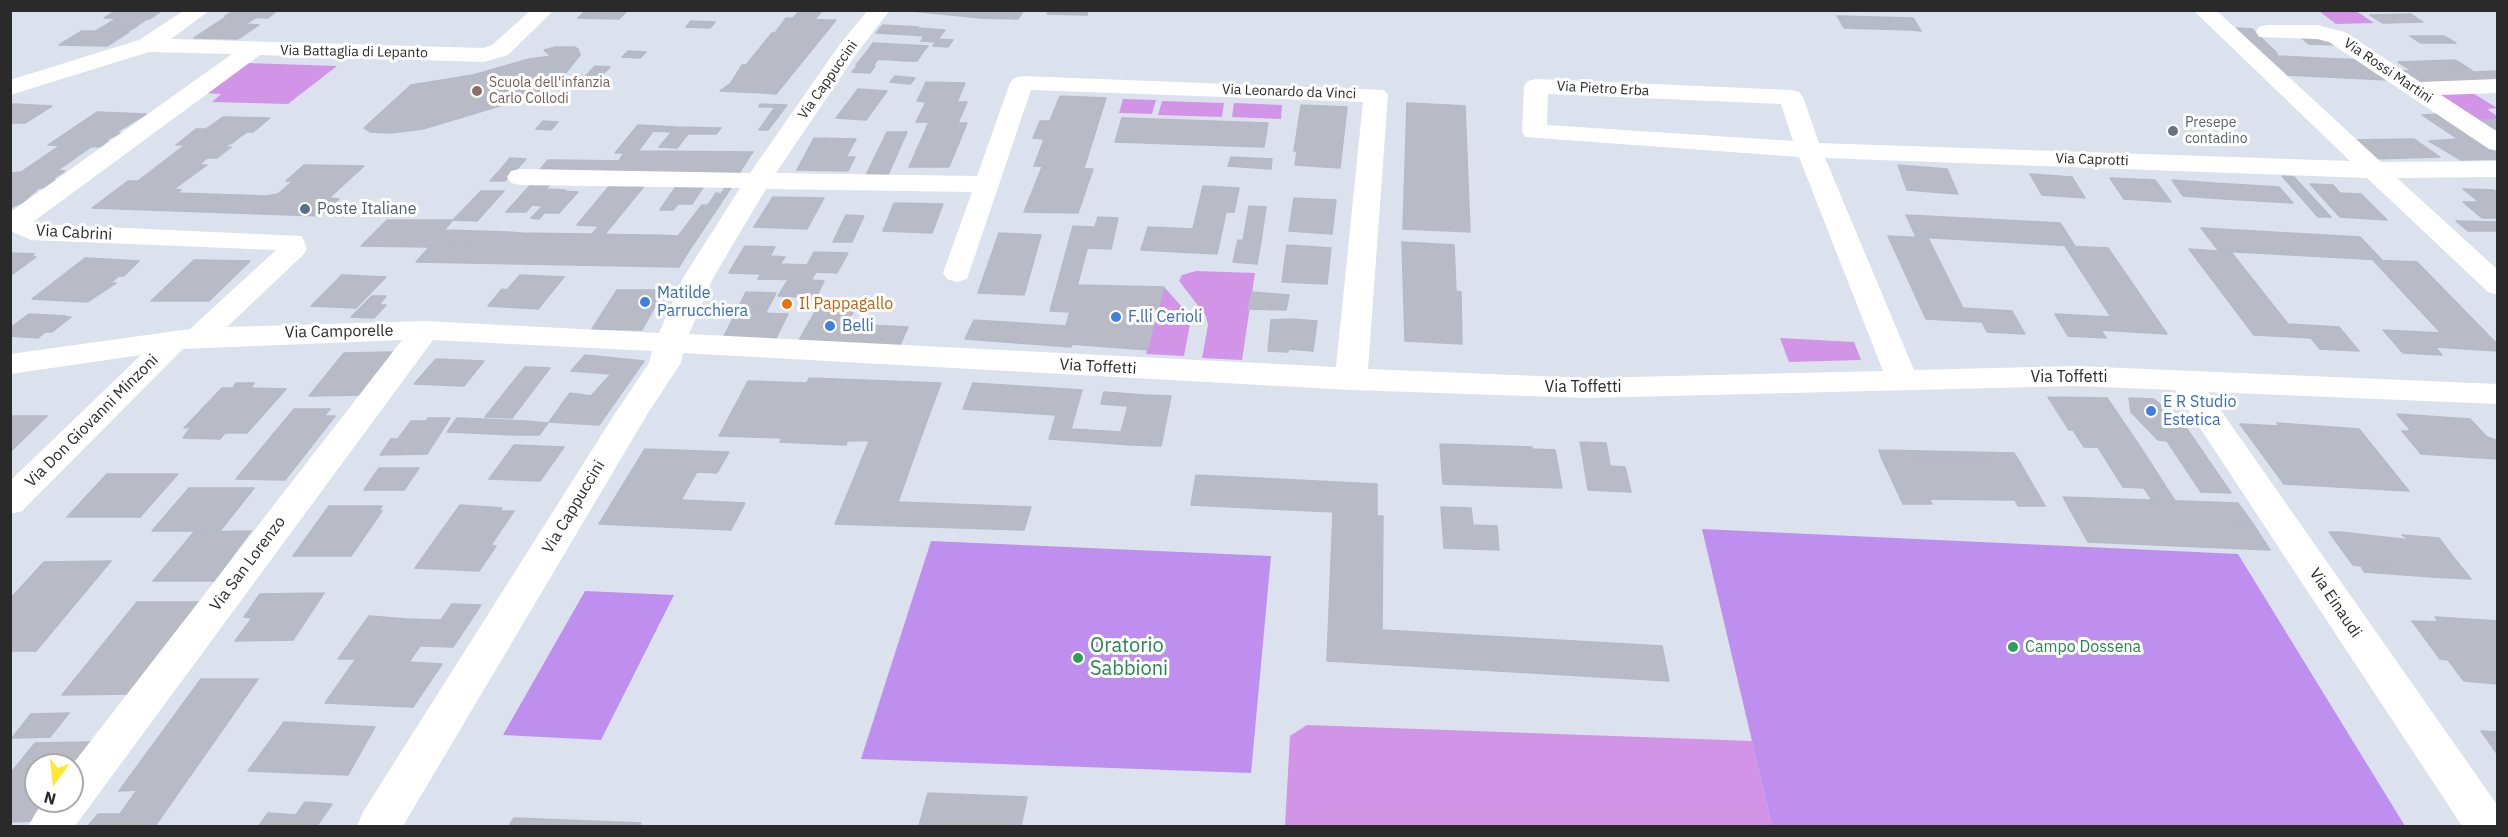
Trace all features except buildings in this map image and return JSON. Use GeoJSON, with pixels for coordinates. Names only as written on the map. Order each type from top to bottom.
{"type":"FeatureCollection","features":[{"type":"Feature","properties":{"kind":"street"},"geometry":{"type":"LineString","coordinates":[[10,88],[147,45],[200,10]]}},
{"type":"Feature","properties":{"kind":"street","name":"Via Battaglia di Lepanto"},"geometry":{"type":"LineString","coordinates":[[147,45],[484,55],[500,50],[544,10]]}},
{"type":"Feature","properties":{"kind":"street","name":"Via Cappuccini"},"geometry":{"type":"LineString","coordinates":[[379,826],[632,412],[665,363],[669,344],[698,278],[757,182],[848,49],[880,10]]}},
{"type":"Feature","properties":{"kind":"street"},"geometry":{"type":"LineString","coordinates":[[2203,10],[2498,286]]}},
{"type":"Feature","properties":{"kind":"street","name":"Via Rossi Martini"},"geometry":{"type":"LineString","coordinates":[[2267,32],[2317,32],[2337,37],[2498,144]]}},
{"type":"Feature","properties":{"kind":"street","name":"Via Cabrini"},"geometry":{"type":"LineString","coordinates":[[187,338],[293,249],[292,242],[31,232],[18,224],[22,217],[254,49]]}},
{"type":"Feature","properties":{"kind":"street","name":"Via Leonardo da Vinci"},"geometry":{"type":"LineString","coordinates":[[957,273],[1022,83],[1376,95],[1351,380]]}},
{"type":"Feature","properties":{"kind":"street","name":"Via Pietro Erba"},"geometry":{"type":"LineString","coordinates":[[1809,150],[1534,132],[1536,86],[1791,97],[1809,150],[1902,379]]}},
{"type":"Feature","properties":{"kind":"street"},"geometry":{"type":"LineString","coordinates":[[2414,89],[2498,86]]}},
{"type":"Feature","properties":{"kind":"street","name":"Via Caprotti"},"geometry":{"type":"LineString","coordinates":[[1809,150],[2376,170]]}},
{"type":"Feature","properties":{"kind":"street"},"geometry":{"type":"LineString","coordinates":[[2376,170],[2498,169]]}},
{"type":"Feature","properties":{"kind":"street"},"geometry":{"type":"LineString","coordinates":[[520,177],[757,182],[987,183]]}},
{"type":"Feature","properties":{"kind":"street","name":"Via Camporelle"},"geometry":{"type":"LineString","coordinates":[[10,364],[187,338],[425,330],[669,344]]}},
{"type":"Feature","properties":{"kind":"street","name":"Via San Lorenzo"},"geometry":{"type":"LineString","coordinates":[[84,782],[425,330]]}},
{"type":"Feature","properties":{"kind":"street","name":"Via Don Giovanni Minzoni"},"geometry":{"type":"LineString","coordinates":[[10,502],[187,338]]}},
{"type":"Feature","properties":{"kind":"street","name":"Via Toffetti"},"geometry":{"type":"LineString","coordinates":[[669,344],[1351,380],[1587,388],[2076,376],[2498,394]]}},
{"type":"Feature","properties":{"kind":"street","name":"Via Einaudi"},"geometry":{"type":"LineString","coordinates":[[2184,380],[2486,826]]}},
{"type":"Feature","properties":{"kind":"street","name":"Via San Lorenzo"},"geometry":{"type":"LineString","coordinates":[[50,826],[60,813]]}},
{"type":"Feature","properties":{"kind":"shaded area"},"geometry":{"type":"Polygon","coordinates":[[[2319,11],[2356,11],[2374,23],[2336,24],[2319,11]]]}},
{"type":"Feature","properties":{"kind":"shaded area"},"geometry":{"type":"Polygon","coordinates":[[[247,63],[337,66],[288,104],[212,102],[221,94],[205,93],[247,63]]]}},
{"type":"Feature","properties":{"kind":"shaded area"},"geometry":{"type":"Polygon","coordinates":[[[2443,92],[2471,92],[2497,108],[2487,109],[2497,116],[2497,120],[2483,121],[2497,130],[2488,131],[2434,96],[2443,92]]]}},
{"type":"Feature","properties":{"kind":"shaded area"},"geometry":{"type":"Polygon","coordinates":[[[1123,99],[1156,100],[1152,114],[1119,113],[1123,99]]]}},
{"type":"Feature","properties":{"kind":"shaded area"},"geometry":{"type":"Polygon","coordinates":[[[1162,101],[1224,103],[1222,117],[1158,115],[1162,101]]]}},
{"type":"Feature","properties":{"kind":"shaded area"},"geometry":{"type":"Polygon","coordinates":[[[1234,103],[1282,105],[1281,119],[1232,117],[1234,103]]]}},
{"type":"Feature","properties":{"kind":"shaded area"},"geometry":{"type":"Polygon","coordinates":[[[1196,271],[1255,273],[1242,360],[1202,358],[1208,325],[1206,316],[1179,281],[1182,275],[1196,271]]]}},
{"type":"Feature","properties":{"kind":"shaded area"},"geometry":{"type":"Polygon","coordinates":[[[1164,287],[1184,309],[1190,324],[1184,356],[1146,354],[1164,287]]]}},
{"type":"Feature","properties":{"kind":"shaded area"},"geometry":{"type":"Polygon","coordinates":[[[1780,338],[1854,342],[1861,360],[1789,362],[1780,338]]]}},
{"type":"Feature","properties":{"kind":"shaded area","name":"Campo Dossena"},"geometry":{"type":"Polygon","coordinates":[[[1702,529],[2238,554],[2405,826],[1772,826],[1702,529]]]}},
{"type":"Feature","properties":{"kind":"shaded area","name":"Oratorio Sabbioni"},"geometry":{"type":"Polygon","coordinates":[[[931,541],[1271,556],[1251,773],[861,759],[931,541]]]}},
{"type":"Feature","properties":{"kind":"shaded area"},"geometry":{"type":"Polygon","coordinates":[[[585,591],[674,595],[601,740],[503,735],[585,591]]]}},
{"type":"Feature","properties":{"kind":"shaded area"},"geometry":{"type":"Polygon","coordinates":[[[1307,725],[1752,741],[1772,826],[1285,826],[1290,736],[1307,725]]]}},
{"type":"Feature","properties":{"kind":"place","name":"Scuola dell'infanzia Carlo Collodi"},"geometry":{"type":"Point","coordinates":[477,91]}},
{"type":"Feature","properties":{"kind":"place","name":"Presepe contadino"},"geometry":{"type":"Point","coordinates":[2173,131]}},
{"type":"Feature","properties":{"kind":"place","name":"Poste Italiane"},"geometry":{"type":"Point","coordinates":[305,209]}},
{"type":"Feature","properties":{"kind":"place","name":"Matilde Parrucchiera"},"geometry":{"type":"Point","coordinates":[645,302]}},
{"type":"Feature","properties":{"kind":"place","name":"Il Pappagallo"},"geometry":{"type":"Point","coordinates":[787,304]}},
{"type":"Feature","properties":{"kind":"place","name":"F.lli Cerioli"},"geometry":{"type":"Point","coordinates":[1116,317]}},
{"type":"Feature","properties":{"kind":"place","name":"Belli"},"geometry":{"type":"Point","coordinates":[830,326]}},
{"type":"Feature","properties":{"kind":"place","name":"E R Studio Estetica"},"geometry":{"type":"Point","coordinates":[2151,411]}},
{"type":"Feature","properties":{"kind":"place","name":"Campo Dossena"},"geometry":{"type":"Point","coordinates":[2013,647]}},
{"type":"Feature","properties":{"kind":"place","name":"Oratorio Sabbioni"},"geometry":{"type":"Point","coordinates":[1078,658]}}]}
